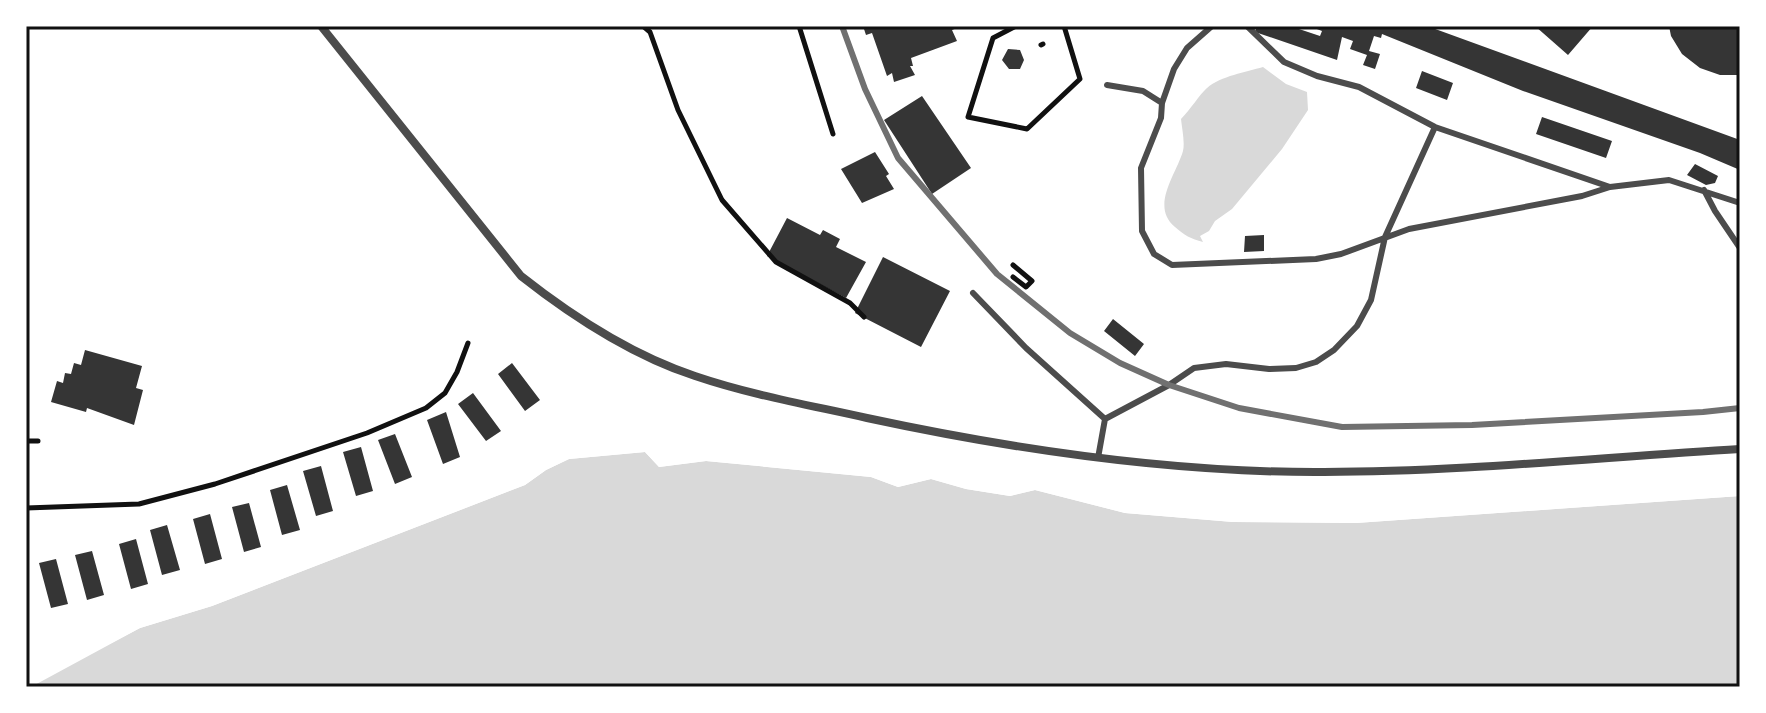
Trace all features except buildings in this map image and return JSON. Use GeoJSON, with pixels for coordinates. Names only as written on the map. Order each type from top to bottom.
{"type":"FeatureCollection","features":[{"type":"Feature","properties":{"kind":"street"},"geometry":{"type":"LineString","coordinates":[[321,26],[521,276],[555,303],[622,345],[692,375],[738,389],[939,434],[1098,458],[1170,465],[1322,473],[1740,449]]}},
{"type":"Feature","properties":{"kind":"lane"},"geometry":{"type":"LineString","coordinates":[[1212,26],[1187,48],[1174,69],[1162,103],[1161,118],[1141,168],[1142,231],[1154,254],[1172,265],[1316,259],[1341,254],[1435,223],[1582,196],[1610,187],[1669,180],[1740,203]]}},
{"type":"Feature","properties":{"kind":"lane"},"geometry":{"type":"LineString","coordinates":[[1247,26],[1264,46],[1284,62],[1317,76],[1359,87],[1435,127],[1610,187]]}},
{"type":"Feature","properties":{"kind":"lane"},"geometry":{"type":"LineString","coordinates":[[1107,85],[1143,91],[1162,103]]}},
{"type":"Feature","properties":{"kind":"lane"},"geometry":{"type":"LineString","coordinates":[[1105,419],[1194,368],[1226,364],[1269,369],[1296,368],[1325,356],[1357,326],[1371,300],[1385,237],[1435,127]]}},
{"type":"Feature","properties":{"kind":"lane"},"geometry":{"type":"LineString","coordinates":[[1704,190],[1740,248]]}},
{"type":"Feature","properties":{"kind":"lane"},"geometry":{"type":"LineString","coordinates":[[973,293],[1026,348],[1105,419]]}},
{"type":"Feature","properties":{"kind":"lane"},"geometry":{"type":"LineString","coordinates":[[1098,458],[1105,419]]}},
{"type":"Feature","properties":{"kind":"path"},"geometry":{"type":"LineString","coordinates":[[643,26],[650,32],[678,110],[722,200],[776,262],[850,303],[864,317]]}},
{"type":"Feature","properties":{"kind":"path"},"geometry":{"type":"LineString","coordinates":[[799,26],[833,134]]}},
{"type":"Feature","properties":{"kind":"path"},"geometry":{"type":"LineString","coordinates":[[1016,26],[993,38],[968,117],[1027,129],[1080,79],[1064,26]]}},
{"type":"Feature","properties":{"kind":"path"},"geometry":{"type":"LineString","coordinates":[[1013,265],[1032,281],[1026,287],[1013,277]]}},
{"type":"Feature","properties":{"kind":"path"},"geometry":{"type":"LineString","coordinates":[[26,508],[139,504],[215,484],[378,429],[426,408],[445,393],[468,343]]}},
{"type":"Feature","properties":{"kind":"path"},"geometry":{"type":"LineString","coordinates":[[26,441],[38,441]]}},
{"type":"Feature","properties":{"kind":"shaded area"},"geometry":{"type":"Polygon","coordinates":[[[1263,67],[1286,84],[1307,92],[1308,110],[1282,149],[1232,209],[1200,236],[1203,242],[1195,240],[1175,227],[1165,210],[1167,190],[1183,151],[1181,119],[1204,91],[1219,80],[1263,67]]]}},
{"type":"Feature","properties":{"kind":"shaded area"},"geometry":{"type":"Polygon","coordinates":[[[645,452],[659,467],[706,461],[871,477],[898,487],[931,479],[966,489],[1010,496],[1035,490],[1125,513],[1233,522],[1356,523],[1740,496],[1740,687],[31,687],[140,628],[212,606],[525,485],[569,459],[645,452]]]}},
{"type":"Feature","properties":{"kind":"pier"},"geometry":{"type":"Polygon","coordinates":[[[646,448],[661,463],[707,457],[871,473],[898,483],[931,475],[967,485],[1010,491],[1036,486],[1126,509],[1233,518],[1356,519],[1740,492],[1740,496],[1356,523],[1233,522],[1125,513],[1035,490],[1010,496],[966,489],[931,479],[898,487],[871,477],[706,461],[659,467],[645,452],[569,459],[525,485],[212,606],[140,628],[27,687],[29,683],[139,624],[210,602],[523,481],[567,455],[646,448]]]}},
{"type":"Feature","properties":{"kind":"railway"},"geometry":{"type":"LineString","coordinates":[[842,26],[865,89],[898,158],[997,274],[1070,333],[1120,363],[1169,385],[1239,408],[1342,427],[1472,425],[1740,408]]}}]}
